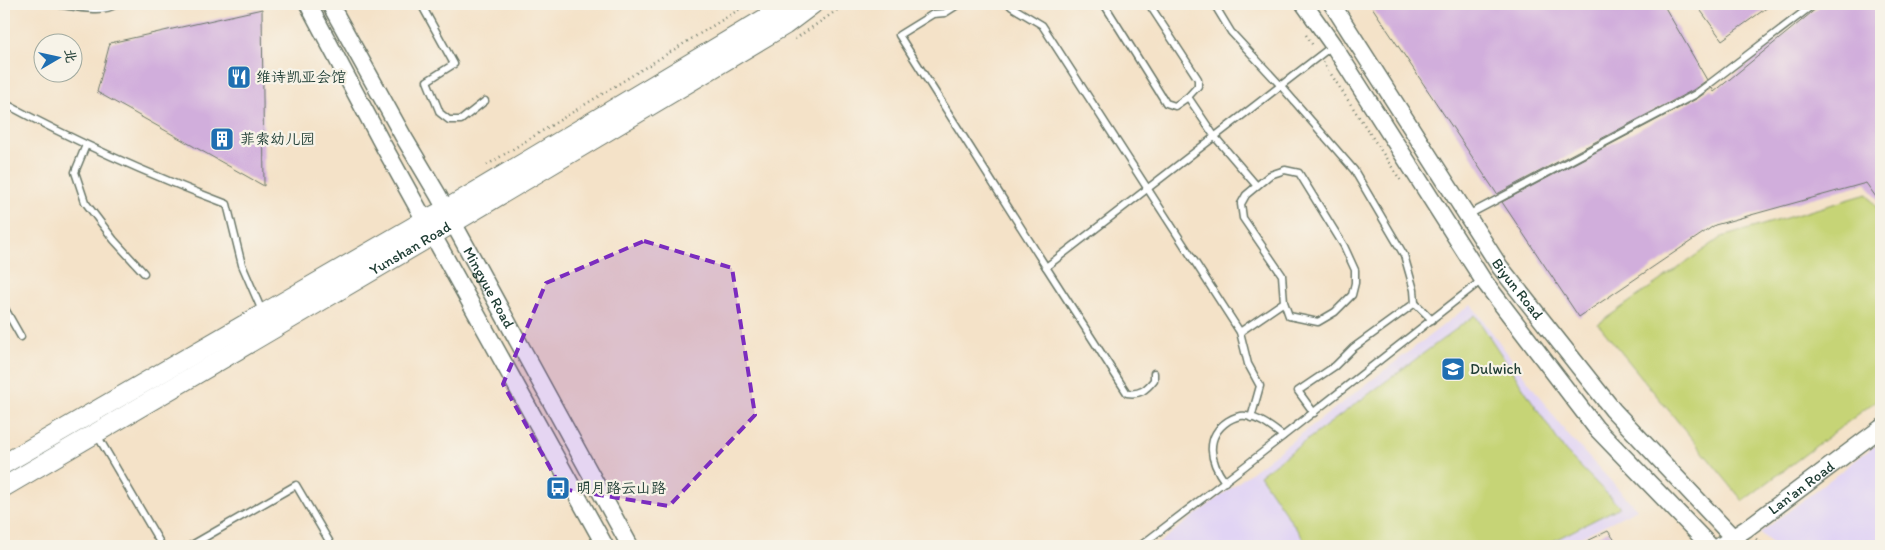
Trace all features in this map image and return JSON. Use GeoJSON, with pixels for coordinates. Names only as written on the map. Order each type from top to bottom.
{"type":"FeatureCollection","features":[{"type":"Feature","properties":{"kind":"main road","name":"Yunshan Road"},"geometry":{"type":"LineString","coordinates":[[449,217],[787,4]]}},
{"type":"Feature","properties":{"kind":"main road","name":"Yunshan Road"},"geometry":{"type":"LineString","coordinates":[[4,464],[263,314],[449,217],[785,24],[813,4]]}},
{"type":"Feature","properties":{"kind":"main road","name":"Yunshan Road"},"geometry":{"type":"LineString","coordinates":[[4,486],[429,228]]}},
{"type":"Feature","properties":{"kind":"street","name":"Mingyue Road"},"geometry":{"type":"LineString","coordinates":[[308,4],[378,137],[605,546]]}},
{"type":"Feature","properties":{"kind":"street","name":"Mingyue Road"},"geometry":{"type":"LineString","coordinates":[[330,4],[630,546]]}},
{"type":"Feature","properties":{"kind":"street","name":"Biyun Road"},"geometry":{"type":"LineString","coordinates":[[1304,4],[1334,45],[1483,280],[1596,428],[1710,546]]}},
{"type":"Feature","properties":{"kind":"street","name":"Biyun Road"},"geometry":{"type":"LineString","coordinates":[[1332,4],[1500,267],[1613,410],[1735,540]]}},
{"type":"Feature","properties":{"kind":"street","name":"Lan'an Road"},"geometry":{"type":"LineString","coordinates":[[1735,540],[1881,428]]}},
{"type":"Feature","properties":{"kind":"lane"},"geometry":{"type":"LineString","coordinates":[[55,4],[85,9],[112,8],[116,4]]}},
{"type":"Feature","properties":{"kind":"lane"},"geometry":{"type":"LineString","coordinates":[[421,4],[454,64],[427,81],[440,113],[449,120],[461,120],[485,101]]}},
{"type":"Feature","properties":{"kind":"lane"},"geometry":{"type":"LineString","coordinates":[[959,4],[945,13],[933,14],[899,35],[1126,393],[1136,394],[1148,387],[1154,380],[1154,373]]}},
{"type":"Feature","properties":{"kind":"lane"},"geometry":{"type":"LineString","coordinates":[[1009,4],[1042,25],[1240,332],[1248,364],[1260,386],[1251,418]]}},
{"type":"Feature","properties":{"kind":"lane"},"geometry":{"type":"LineString","coordinates":[[1104,4],[1166,103],[1175,106],[1188,97],[1198,86],[1198,79],[1149,4]]}},
{"type":"Feature","properties":{"kind":"lane"},"geometry":{"type":"LineString","coordinates":[[1214,4],[1231,32],[1354,170],[1380,211],[1404,255],[1414,290],[1414,303],[1432,320]]}},
{"type":"Feature","properties":{"kind":"lane"},"geometry":{"type":"LineString","coordinates":[[1467,215],[1696,94],[1814,4]]}},
{"type":"Feature","properties":{"kind":"lane"},"geometry":{"type":"LineString","coordinates":[[1046,267],[1334,45]]}},
{"type":"Feature","properties":{"kind":"lane"},"geometry":{"type":"LineString","coordinates":[[1188,97],[1215,137],[1256,185]]}},
{"type":"Feature","properties":{"kind":"lane"},"geometry":{"type":"LineString","coordinates":[[4,102],[54,130],[118,160],[227,204],[242,265],[263,314]]}},
{"type":"Feature","properties":{"kind":"lane"},"geometry":{"type":"LineString","coordinates":[[86,145],[75,172],[85,202],[114,240],[144,273]]}},
{"type":"Feature","properties":{"kind":"lane"},"geometry":{"type":"LineString","coordinates":[[1285,170],[1299,173],[1344,246],[1355,270],[1355,283],[1352,294],[1335,312],[1318,322],[1289,316],[1284,302],[1282,275],[1243,218],[1240,204],[1246,194],[1256,185],[1270,175],[1285,170]]}},
{"type":"Feature","properties":{"kind":"lane"},"geometry":{"type":"LineString","coordinates":[[1140,546],[1314,413],[1483,280]]}},
{"type":"Feature","properties":{"kind":"lane"},"geometry":{"type":"LineString","coordinates":[[1240,332],[1284,302]]}},
{"type":"Feature","properties":{"kind":"lane"},"geometry":{"type":"LineString","coordinates":[[1314,413],[1298,391],[1335,366],[1354,348],[1414,303]]}},
{"type":"Feature","properties":{"kind":"lane"},"geometry":{"type":"LineString","coordinates":[[4,307],[21,337]]}},
{"type":"Feature","properties":{"kind":"lane"},"geometry":{"type":"LineString","coordinates":[[1225,482],[1213,463],[1210,452],[1212,441],[1218,429],[1226,422],[1245,416],[1264,422],[1283,436]]}},
{"type":"Feature","properties":{"kind":"lane"},"geometry":{"type":"LineString","coordinates":[[95,432],[162,546]]}},
{"type":"Feature","properties":{"kind":"lane"},"geometry":{"type":"LineString","coordinates":[[190,546],[296,485],[332,546]]}},
{"type":"Feature","properties":{"kind":"path"},"geometry":{"type":"LineString","coordinates":[[1735,540],[1764,546]]}},
{"type":"Feature","properties":{"kind":"highlighted area"},"geometry":{"type":"Polygon","coordinates":[[[644,241],[732,268],[755,415],[669,506],[562,489],[503,384],[546,283],[644,241]]]}},
{"type":"Feature","properties":{"kind":"shaded area","name":"Dulwich"},"geometry":{"type":"Polygon","coordinates":[[[1471,304],[1567,434],[1637,509],[1562,546],[1155,546],[1471,304]]]}},
{"type":"Feature","properties":{"kind":"shaded area"},"geometry":{"type":"Polygon","coordinates":[[[1881,441],[1881,546],[1775,546],[1760,533],[1881,441]]]}},
{"type":"Feature","properties":{"kind":"green space"},"geometry":{"type":"Polygon","coordinates":[[[1867,194],[1881,214],[1881,397],[1743,501],[1598,324],[1722,237],[1867,194]]]}},
{"type":"Feature","properties":{"kind":"green space","name":"Dulwich"},"geometry":{"type":"Polygon","coordinates":[[[1475,315],[1565,451],[1620,507],[1543,546],[1308,546],[1260,475],[1475,315]]]}},
{"type":"Feature","properties":{"kind":"building"},"geometry":{"type":"Polygon","coordinates":[[[1370,4],[1663,4],[1707,80],[1693,90],[1497,194],[1370,4]]]}},
{"type":"Feature","properties":{"kind":"building"},"geometry":{"type":"Polygon","coordinates":[[[1696,4],[1772,4],[1722,40],[1696,4]]]}},
{"type":"Feature","properties":{"kind":"building"},"geometry":{"type":"Polygon","coordinates":[[[1822,4],[1881,4],[1881,204],[1866,183],[1715,225],[1579,317],[1502,202],[1698,98],[1712,88],[1714,92],[1822,4]]]}},
{"type":"Feature","properties":{"kind":"building","name":"菲索幼儿园"},"geometry":{"type":"Polygon","coordinates":[[[262,9],[264,186],[97,92],[110,43],[262,9]]]}},
{"type":"Feature","properties":{"kind":"building"},"geometry":{"type":"Polygon","coordinates":[[[1608,531],[1619,546],[1577,546],[1608,531]]]}},
{"type":"Feature","properties":{"kind":"place","name":"维诗凯亚会馆"},"geometry":{"type":"Point","coordinates":[239,77]}},
{"type":"Feature","properties":{"kind":"place","name":"菲索幼儿园"},"geometry":{"type":"Point","coordinates":[222,139]}},
{"type":"Feature","properties":{"kind":"place","name":"Dulwich"},"geometry":{"type":"Point","coordinates":[1453,369]}},
{"type":"Feature","properties":{"kind":"place","name":"明月路云山路"},"geometry":{"type":"Point","coordinates":[558,488]}}]}
